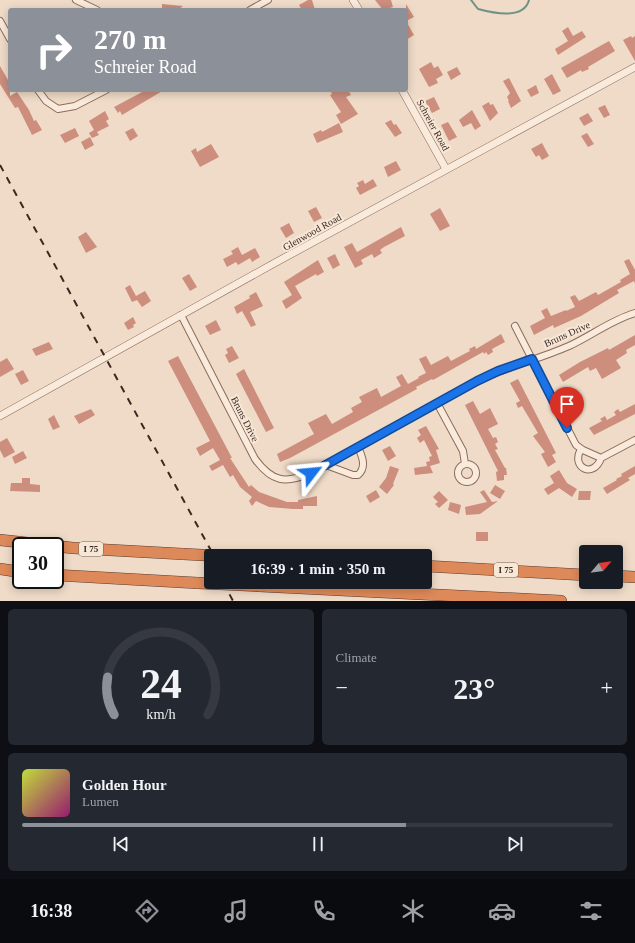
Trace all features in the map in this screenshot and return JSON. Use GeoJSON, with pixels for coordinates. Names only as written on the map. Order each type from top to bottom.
{"type":"FeatureCollection","features":[{"type":"Feature","properties":{"kind":"highway","name":"I 75"},"geometry":{"type":"LineString","coordinates":[[0,540],[74,548],[204,555]]}},
{"type":"Feature","properties":{"kind":"highway","name":"I 75"},"geometry":{"type":"LineString","coordinates":[[432,566],[579,575]]}},
{"type":"Feature","properties":{"kind":"highway"},"geometry":{"type":"LineString","coordinates":[[0,568],[12,570]]}},
{"type":"Feature","properties":{"kind":"highway"},"geometry":{"type":"LineString","coordinates":[[64,576],[561,601]]}},
{"type":"Feature","properties":{"kind":"highway"},"geometry":{"type":"LineString","coordinates":[[623,576],[635,577]]}},
{"type":"Feature","properties":{"kind":"street"},"geometry":{"type":"LineString","coordinates":[[76,0],[93,8]]}},
{"type":"Feature","properties":{"kind":"street"},"geometry":{"type":"LineString","coordinates":[[254,8],[268,0]]}},
{"type":"Feature","properties":{"kind":"street"},"geometry":{"type":"LineString","coordinates":[[0,21],[8,35]]}},
{"type":"Feature","properties":{"kind":"street","name":"Glenwood Road"},"geometry":{"type":"LineString","coordinates":[[0,416],[446,169],[635,67]]}},
{"type":"Feature","properties":{"kind":"street"},"geometry":{"type":"LineString","coordinates":[[39,92],[49,105],[58,110],[76,106],[102,92]]}},
{"type":"Feature","properties":{"kind":"street","name":"Schreier Road"},"geometry":{"type":"LineString","coordinates":[[403,92],[446,169]]}},
{"type":"Feature","properties":{"kind":"street","name":"Bruns Drive"},"geometry":{"type":"LineString","coordinates":[[182,315],[250,451],[260,467],[272,476],[288,480],[302,477],[326,465],[498,371],[578,342],[620,319],[635,313]]}},
{"type":"Feature","properties":{"kind":"street"},"geometry":{"type":"LineString","coordinates":[[515,326],[576,444],[581,449],[601,458]]}},
{"type":"Feature","properties":{"kind":"street"},"geometry":{"type":"LineString","coordinates":[[438,403],[463,451],[465,464]]}},
{"type":"Feature","properties":{"kind":"street"},"geometry":{"type":"LineString","coordinates":[[581,449],[578,462],[582,468],[587,470],[593,469],[597,466],[601,458],[635,440]]}},
{"type":"Feature","properties":{"kind":"street"},"geometry":{"type":"LineString","coordinates":[[326,465],[353,475],[358,475],[363,471],[364,465],[358,447]]}},
{"type":"Feature","properties":{"kind":"building"},"geometry":{"type":"Polygon","coordinates":[[[308,0],[312,0],[314,8],[301,8],[299,5],[308,0]]]}},
{"type":"Feature","properties":{"kind":"building"},"geometry":{"type":"Polygon","coordinates":[[[375,0],[391,0],[393,7],[381,8],[375,0]]]}},
{"type":"Feature","properties":{"kind":"building"},"geometry":{"type":"Polygon","coordinates":[[[162,4],[183,6],[180,8],[162,8],[162,4]]]}},
{"type":"Feature","properties":{"kind":"building"},"geometry":{"type":"Polygon","coordinates":[[[406,4],[414,17],[408,20],[408,8],[406,8],[406,4]]]}},
{"type":"Feature","properties":{"kind":"building"},"geometry":{"type":"Polygon","coordinates":[[[408,24],[414,35],[408,39],[408,24]]]}},
{"type":"Feature","properties":{"kind":"building"},"geometry":{"type":"Polygon","coordinates":[[[568,27],[573,36],[582,31],[586,37],[558,55],[555,49],[568,41],[562,31],[568,27]]]}},
{"type":"Feature","properties":{"kind":"building"},"geometry":{"type":"Polygon","coordinates":[[[631,36],[632,38],[635,36],[635,61],[623,40],[631,36]]]}},
{"type":"Feature","properties":{"kind":"building"},"geometry":{"type":"Polygon","coordinates":[[[609,41],[615,51],[588,67],[589,69],[582,72],[581,70],[567,78],[561,68],[609,41]]]}},
{"type":"Feature","properties":{"kind":"building"},"geometry":{"type":"Polygon","coordinates":[[[431,62],[434,68],[438,66],[443,75],[436,79],[438,83],[429,87],[419,69],[431,62]]]}},
{"type":"Feature","properties":{"kind":"building"},"geometry":{"type":"Polygon","coordinates":[[[0,66],[8,80],[8,92],[10,92],[10,96],[17,92],[29,110],[34,121],[36,120],[42,130],[32,135],[18,107],[15,108],[0,84],[0,66]]]}},
{"type":"Feature","properties":{"kind":"building"},"geometry":{"type":"Polygon","coordinates":[[[457,67],[461,74],[451,80],[447,72],[457,67]]]}},
{"type":"Feature","properties":{"kind":"building"},"geometry":{"type":"Polygon","coordinates":[[[552,74],[561,91],[553,95],[544,79],[552,74]]]}},
{"type":"Feature","properties":{"kind":"building"},"geometry":{"type":"Polygon","coordinates":[[[509,78],[521,101],[511,108],[507,97],[510,93],[503,81],[509,78]]]}},
{"type":"Feature","properties":{"kind":"building"},"geometry":{"type":"Polygon","coordinates":[[[536,85],[539,93],[531,97],[527,90],[536,85]]]}},
{"type":"Feature","properties":{"kind":"building"},"geometry":{"type":"Polygon","coordinates":[[[142,92],[161,92],[122,115],[120,111],[118,113],[114,107],[142,92]]]}},
{"type":"Feature","properties":{"kind":"building"},"geometry":{"type":"Polygon","coordinates":[[[331,92],[349,92],[351,95],[346,97],[358,114],[341,124],[336,115],[341,112],[330,95],[332,94],[331,92]]]}},
{"type":"Feature","properties":{"kind":"building"},"geometry":{"type":"Polygon","coordinates":[[[434,97],[440,109],[432,113],[425,101],[434,97]]]}},
{"type":"Feature","properties":{"kind":"building"},"geometry":{"type":"Polygon","coordinates":[[[489,102],[490,105],[493,104],[498,113],[490,121],[482,106],[489,102]]]}},
{"type":"Feature","properties":{"kind":"building"},"geometry":{"type":"Polygon","coordinates":[[[605,105],[610,115],[604,118],[598,108],[605,105]]]}},
{"type":"Feature","properties":{"kind":"building"},"geometry":{"type":"Polygon","coordinates":[[[472,110],[481,126],[475,130],[471,123],[463,127],[459,120],[472,110]]]}},
{"type":"Feature","properties":{"kind":"building"},"geometry":{"type":"Polygon","coordinates":[[[105,111],[109,119],[106,121],[109,126],[97,132],[99,135],[92,138],[89,133],[94,130],[89,121],[105,111]]]}},
{"type":"Feature","properties":{"kind":"building"},"geometry":{"type":"Polygon","coordinates":[[[588,113],[593,121],[584,126],[579,118],[588,113]]]}},
{"type":"Feature","properties":{"kind":"building"},"geometry":{"type":"Polygon","coordinates":[[[391,120],[394,125],[396,124],[402,133],[395,137],[385,123],[391,120]]]}},
{"type":"Feature","properties":{"kind":"building"},"geometry":{"type":"Polygon","coordinates":[[[448,122],[457,137],[449,141],[441,125],[448,122]]]}},
{"type":"Feature","properties":{"kind":"building"},"geometry":{"type":"Polygon","coordinates":[[[339,123],[343,132],[317,143],[313,134],[321,130],[322,132],[339,123]]]}},
{"type":"Feature","properties":{"kind":"building"},"geometry":{"type":"Polygon","coordinates":[[[75,128],[79,136],[65,143],[60,135],[75,128]]]}},
{"type":"Feature","properties":{"kind":"building"},"geometry":{"type":"Polygon","coordinates":[[[133,128],[138,136],[130,141],[125,132],[133,128]]]}},
{"type":"Feature","properties":{"kind":"building"},"geometry":{"type":"Polygon","coordinates":[[[587,133],[594,144],[588,147],[581,136],[587,133]]]}},
{"type":"Feature","properties":{"kind":"building"},"geometry":{"type":"Polygon","coordinates":[[[90,137],[94,145],[85,150],[81,142],[90,137]]]}},
{"type":"Feature","properties":{"kind":"building"},"geometry":{"type":"Polygon","coordinates":[[[542,143],[549,156],[542,160],[539,155],[536,157],[531,149],[542,143]]]}},
{"type":"Feature","properties":{"kind":"building"},"geometry":{"type":"Polygon","coordinates":[[[211,144],[219,157],[200,167],[191,151],[196,148],[197,152],[211,144]]]}},
{"type":"Feature","properties":{"kind":"building"},"geometry":{"type":"Polygon","coordinates":[[[396,161],[401,170],[388,177],[384,167],[396,161]]]}},
{"type":"Feature","properties":{"kind":"building"},"geometry":{"type":"Polygon","coordinates":[[[373,179],[377,186],[360,195],[356,188],[359,186],[357,183],[363,180],[365,184],[373,179]]]}},
{"type":"Feature","properties":{"kind":"building"},"geometry":{"type":"Polygon","coordinates":[[[316,207],[322,218],[314,222],[308,211],[316,207]]]}},
{"type":"Feature","properties":{"kind":"building"},"geometry":{"type":"Polygon","coordinates":[[[440,208],[450,226],[440,231],[430,214],[440,208]]]}},
{"type":"Feature","properties":{"kind":"building"},"geometry":{"type":"Polygon","coordinates":[[[289,223],[294,233],[286,238],[280,228],[289,223]]]}},
{"type":"Feature","properties":{"kind":"building"},"geometry":{"type":"Polygon","coordinates":[[[401,227],[405,236],[384,247],[380,250],[382,253],[374,258],[372,254],[361,260],[363,264],[355,268],[344,247],[352,243],[357,252],[401,227]]]}},
{"type":"Feature","properties":{"kind":"building"},"geometry":{"type":"Polygon","coordinates":[[[86,232],[97,247],[86,253],[78,237],[86,232]]]}},
{"type":"Feature","properties":{"kind":"building"},"geometry":{"type":"Polygon","coordinates":[[[238,247],[242,255],[255,248],[260,257],[252,262],[250,258],[238,265],[236,262],[227,267],[223,259],[233,254],[231,251],[238,247]]]}},
{"type":"Feature","properties":{"kind":"building"},"geometry":{"type":"Polygon","coordinates":[[[335,254],[340,265],[333,269],[327,258],[335,254]]]}},
{"type":"Feature","properties":{"kind":"building"},"geometry":{"type":"Polygon","coordinates":[[[629,259],[635,270],[635,284],[634,281],[617,290],[619,293],[581,316],[554,328],[553,325],[534,335],[530,326],[545,318],[541,311],[547,308],[551,316],[566,311],[575,307],[570,297],[575,295],[579,301],[596,292],[598,295],[621,282],[620,280],[630,274],[624,261],[629,259]]]}},
{"type":"Feature","properties":{"kind":"building"},"geometry":{"type":"Polygon","coordinates":[[[318,260],[324,272],[317,276],[316,274],[295,286],[302,298],[286,309],[282,301],[292,295],[284,282],[318,260]]]}},
{"type":"Feature","properties":{"kind":"building"},"geometry":{"type":"Polygon","coordinates":[[[189,274],[197,287],[190,291],[182,278],[189,274]]]}},
{"type":"Feature","properties":{"kind":"building"},"geometry":{"type":"Polygon","coordinates":[[[130,285],[136,296],[145,291],[151,301],[142,307],[137,300],[132,302],[125,288],[130,285]]]}},
{"type":"Feature","properties":{"kind":"building"},"geometry":{"type":"Polygon","coordinates":[[[256,292],[263,306],[250,312],[256,325],[251,327],[242,311],[237,314],[234,307],[250,298],[249,296],[256,292]]]}},
{"type":"Feature","properties":{"kind":"building"},"geometry":{"type":"Polygon","coordinates":[[[133,317],[136,323],[133,325],[134,327],[128,330],[124,323],[133,317]]]}},
{"type":"Feature","properties":{"kind":"building"},"geometry":{"type":"Polygon","coordinates":[[[216,320],[221,330],[210,335],[205,326],[216,320]]]}},
{"type":"Feature","properties":{"kind":"building"},"geometry":{"type":"Polygon","coordinates":[[[501,334],[505,342],[492,349],[493,352],[488,355],[486,352],[484,354],[483,352],[433,380],[432,379],[416,387],[417,389],[290,458],[280,462],[277,454],[314,434],[308,423],[326,414],[332,424],[353,412],[351,408],[362,402],[359,397],[377,388],[381,397],[401,386],[396,377],[402,374],[408,384],[419,378],[418,377],[426,373],[419,359],[426,356],[431,365],[448,356],[451,361],[470,351],[469,349],[475,346],[476,349],[501,334]]]}},
{"type":"Feature","properties":{"kind":"building"},"geometry":{"type":"Polygon","coordinates":[[[635,335],[635,345],[626,350],[627,353],[616,360],[621,368],[602,379],[596,368],[590,371],[588,367],[563,382],[559,375],[580,362],[608,348],[609,350],[635,335]]]}},
{"type":"Feature","properties":{"kind":"building"},"geometry":{"type":"Polygon","coordinates":[[[49,342],[53,349],[36,356],[32,349],[49,342]]]}},
{"type":"Feature","properties":{"kind":"building"},"geometry":{"type":"Polygon","coordinates":[[[232,346],[239,358],[229,363],[225,355],[228,353],[226,349],[232,346]]]}},
{"type":"Feature","properties":{"kind":"building"},"geometry":{"type":"Polygon","coordinates":[[[178,356],[232,458],[230,458],[249,487],[251,485],[259,492],[287,502],[298,502],[298,500],[317,496],[317,506],[303,506],[303,509],[293,509],[269,507],[256,501],[252,506],[249,501],[252,497],[240,487],[233,475],[230,477],[223,465],[212,471],[209,466],[220,460],[213,448],[200,456],[196,448],[210,441],[168,361],[178,356]]]}},
{"type":"Feature","properties":{"kind":"building"},"geometry":{"type":"Polygon","coordinates":[[[7,358],[14,369],[0,377],[0,362],[7,358]]]}},
{"type":"Feature","properties":{"kind":"building"},"geometry":{"type":"Polygon","coordinates":[[[244,369],[274,428],[266,432],[236,374],[244,369]]]}},
{"type":"Feature","properties":{"kind":"building"},"geometry":{"type":"Polygon","coordinates":[[[23,370],[29,381],[21,385],[15,374],[23,370]]]}},
{"type":"Feature","properties":{"kind":"building"},"geometry":{"type":"Polygon","coordinates":[[[518,379],[556,453],[552,455],[556,462],[548,467],[541,454],[545,452],[533,436],[538,433],[522,406],[518,408],[516,403],[520,401],[510,383],[518,379]]]}},
{"type":"Feature","properties":{"kind":"building"},"geometry":{"type":"Polygon","coordinates":[[[473,401],[480,414],[490,408],[498,424],[488,429],[493,438],[496,437],[498,442],[495,444],[498,449],[495,450],[506,468],[507,475],[504,475],[504,480],[497,481],[496,472],[498,471],[465,405],[473,401]]]}},
{"type":"Feature","properties":{"kind":"building"},"geometry":{"type":"Polygon","coordinates":[[[635,404],[635,414],[594,435],[589,428],[602,421],[600,419],[605,416],[607,420],[616,415],[614,412],[618,409],[620,412],[635,404]]]}},
{"type":"Feature","properties":{"kind":"building"},"geometry":{"type":"Polygon","coordinates":[[[91,409],[95,415],[79,424],[74,416],[91,409]]]}},
{"type":"Feature","properties":{"kind":"building"},"geometry":{"type":"Polygon","coordinates":[[[54,415],[60,427],[53,430],[48,419],[54,415]]]}},
{"type":"Feature","properties":{"kind":"building"},"geometry":{"type":"Polygon","coordinates":[[[426,426],[439,449],[436,450],[440,463],[430,466],[433,473],[415,475],[414,468],[427,466],[426,462],[430,461],[429,457],[432,456],[424,440],[420,443],[417,438],[421,435],[418,430],[426,426]]]}},
{"type":"Feature","properties":{"kind":"building"},"geometry":{"type":"Polygon","coordinates":[[[7,438],[15,452],[4,458],[0,450],[0,442],[7,438]]]}},
{"type":"Feature","properties":{"kind":"building"},"geometry":{"type":"Polygon","coordinates":[[[390,446],[396,456],[388,461],[382,450],[390,446]]]}},
{"type":"Feature","properties":{"kind":"building"},"geometry":{"type":"Polygon","coordinates":[[[23,451],[27,458],[15,464],[12,457],[23,451]]]}},
{"type":"Feature","properties":{"kind":"building"},"geometry":{"type":"Polygon","coordinates":[[[390,466],[399,469],[393,484],[394,485],[387,494],[379,487],[386,478],[390,466]]]}},
{"type":"Feature","properties":{"kind":"building"},"geometry":{"type":"Polygon","coordinates":[[[635,466],[635,474],[628,478],[630,480],[607,494],[603,488],[617,480],[616,479],[622,476],[621,474],[635,466]]]}},
{"type":"Feature","properties":{"kind":"building"},"geometry":{"type":"Polygon","coordinates":[[[559,470],[567,483],[577,489],[572,497],[559,488],[548,495],[544,489],[554,483],[550,476],[559,470]]]}},
{"type":"Feature","properties":{"kind":"building"},"geometry":{"type":"Polygon","coordinates":[[[22,478],[30,478],[30,484],[40,485],[40,492],[10,491],[11,483],[22,483],[22,478]]]}},
{"type":"Feature","properties":{"kind":"building"},"geometry":{"type":"Polygon","coordinates":[[[495,485],[505,491],[500,499],[490,493],[495,485]]]}},
{"type":"Feature","properties":{"kind":"building"},"geometry":{"type":"Polygon","coordinates":[[[376,490],[380,497],[370,503],[366,496],[376,490]]]}},
{"type":"Feature","properties":{"kind":"building"},"geometry":{"type":"Polygon","coordinates":[[[484,490],[492,502],[498,501],[480,514],[466,515],[465,507],[487,502],[480,492],[484,490]]]}},
{"type":"Feature","properties":{"kind":"building"},"geometry":{"type":"Polygon","coordinates":[[[439,491],[448,500],[439,508],[435,504],[438,502],[433,497],[439,491]]]}},
{"type":"Feature","properties":{"kind":"building"},"geometry":{"type":"Polygon","coordinates":[[[579,491],[591,491],[590,500],[578,500],[579,491]]]}},
{"type":"Feature","properties":{"kind":"building"},"geometry":{"type":"Polygon","coordinates":[[[450,502],[461,505],[459,514],[448,510],[450,502]]]}},
{"type":"Feature","properties":{"kind":"building"},"geometry":{"type":"Polygon","coordinates":[[[476,532],[488,532],[488,541],[476,541],[476,532]]]}},
{"type":"Feature","properties":{"kind":"waterway"},"geometry":{"type":"LineString","coordinates":[[471,0],[478,9],[507,14],[515,13],[521,10],[526,6],[529,0]]}},
{"type":"Feature","properties":{"kind":"railway"},"geometry":{"type":"LineString","coordinates":[[0,165],[210,549]]}},
{"type":"Feature","properties":{"kind":"railway"},"geometry":{"type":"LineString","coordinates":[[227,589],[233,601]]}},
{"type":"Feature","properties":{"kind":"route"},"geometry":{"type":"LineString","coordinates":[[311,473],[477,381],[498,371],[532,359],[567,428]]}}]}
